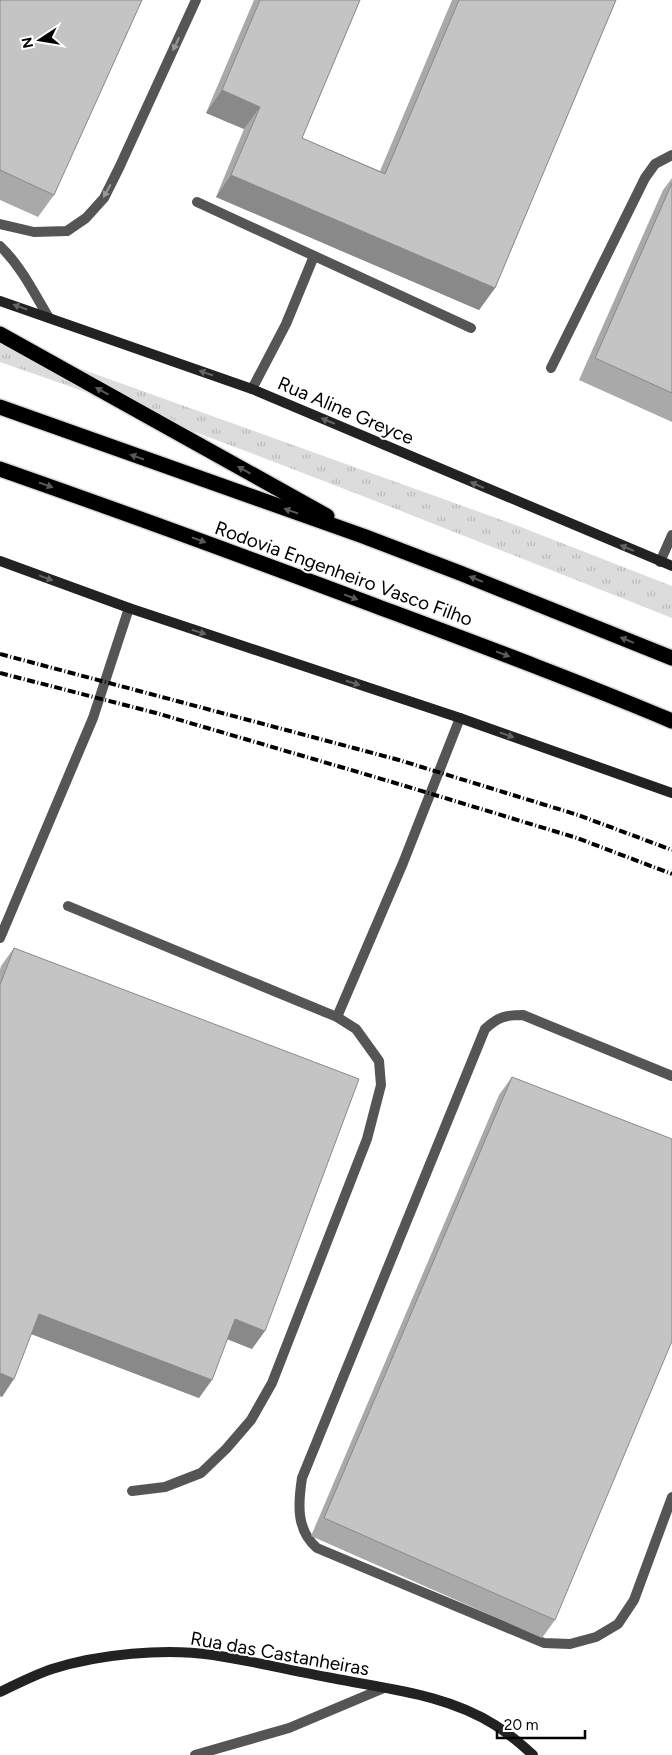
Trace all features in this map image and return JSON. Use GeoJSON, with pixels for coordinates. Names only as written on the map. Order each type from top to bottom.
{"type":"FeatureCollection","features":[{"type":"Feature","properties":{"kind":"highway"},"geometry":{"type":"LineString","coordinates":[[0,334],[363,536]]}},
{"type":"Feature","properties":{"kind":"highway","name":"Rodovia Engenheiro Vasco Filho"},"geometry":{"type":"LineString","coordinates":[[0,407],[363,536],[672,658]]}},
{"type":"Feature","properties":{"kind":"highway","name":"Rodovia Engenheiro Vasco Filho"},"geometry":{"type":"LineString","coordinates":[[0,469],[104,505],[387,610],[606,693],[672,721]]}},
{"type":"Feature","properties":{"kind":"main road","name":"Rua Aline Greyce"},"geometry":{"type":"LineString","coordinates":[[0,300],[252,390],[672,566]]}},
{"type":"Feature","properties":{"kind":"main road"},"geometry":{"type":"LineString","coordinates":[[0,561],[128,608],[460,718],[672,793]]}},
{"type":"Feature","properties":{"kind":"main road","name":"Rua das Castanheiras"},"geometry":{"type":"LineString","coordinates":[[5,1690],[52,1669],[89,1660],[131,1654],[171,1652],[212,1655],[430,1697],[466,1710],[493,1724],[511,1736],[533,1755]]}},
{"type":"Feature","properties":{"kind":"street"},"geometry":{"type":"LineString","coordinates":[[0,224],[34,232],[67,231],[86,218],[104,198],[196,0]]}},
{"type":"Feature","properties":{"kind":"street"},"geometry":{"type":"LineString","coordinates":[[551,368],[645,178],[655,164],[672,155]]}},
{"type":"Feature","properties":{"kind":"street"},"geometry":{"type":"LineString","coordinates":[[197,202],[472,328]]}},
{"type":"Feature","properties":{"kind":"street"},"geometry":{"type":"LineString","coordinates":[[0,246],[21,272],[49,318]]}},
{"type":"Feature","properties":{"kind":"street"},"geometry":{"type":"LineString","coordinates":[[252,390],[286,324],[314,256]]}},
{"type":"Feature","properties":{"kind":"street"},"geometry":{"type":"LineString","coordinates":[[660,562],[672,535]]}},
{"type":"Feature","properties":{"kind":"street"},"geometry":{"type":"LineString","coordinates":[[0,938],[93,718],[128,608]]}},
{"type":"Feature","properties":{"kind":"street"},"geometry":{"type":"LineString","coordinates":[[336,1017],[404,863],[460,718]]}},
{"type":"Feature","properties":{"kind":"street"},"geometry":{"type":"LineString","coordinates":[[68,906],[336,1017],[356,1028],[379,1061],[381,1085],[367,1139],[272,1383],[251,1420],[226,1449],[201,1473],[165,1486],[132,1491]]}},
{"type":"Feature","properties":{"kind":"street"},"geometry":{"type":"LineString","coordinates":[[672,1076],[523,1015],[508,1015],[495,1020],[486,1029],[302,1478],[299,1511],[302,1528],[309,1541],[317,1548],[544,1643],[570,1644],[596,1637],[618,1624],[634,1600],[672,1497]]}},
{"type":"Feature","properties":{"kind":"street"},"geometry":{"type":"LineString","coordinates":[[195,1755],[289,1728],[384,1688]]}},
{"type":"Feature","properties":{"kind":"green space"},"geometry":{"type":"Polygon","coordinates":[[[0,340],[513,524],[672,586],[672,618],[254,454],[0,362],[0,340]]]}},
{"type":"Feature","properties":{"kind":"building"},"geometry":{"type":"Polygon","coordinates":[[[0,0],[142,0],[54,195],[0,170],[0,0]]]}},
{"type":"Feature","properties":{"kind":"building"},"geometry":{"type":"Polygon","coordinates":[[[260,0],[360,0],[302,138],[385,174],[459,0],[616,0],[495,288],[231,175],[260,107],[222,90],[260,0]]]}},
{"type":"Feature","properties":{"kind":"building"},"geometry":{"type":"Polygon","coordinates":[[[672,183],[672,393],[595,358],[672,183]]]}},
{"type":"Feature","properties":{"kind":"building"},"geometry":{"type":"Polygon","coordinates":[[[14,948],[359,1079],[265,1331],[235,1319],[212,1380],[39,1314],[14,1379],[0,1373],[0,985],[14,948]]]}},
{"type":"Feature","properties":{"kind":"building"},"geometry":{"type":"Polygon","coordinates":[[[512,1077],[672,1139],[672,1341],[555,1620],[324,1518],[512,1077]]]}},
{"type":"Feature","properties":{"kind":"railway"},"geometry":{"type":"LineString","coordinates":[[0,654],[399,760],[578,815],[672,850]]}},
{"type":"Feature","properties":{"kind":"railway"},"geometry":{"type":"LineString","coordinates":[[0,673],[156,713],[392,782],[577,838],[672,874]]}}]}
